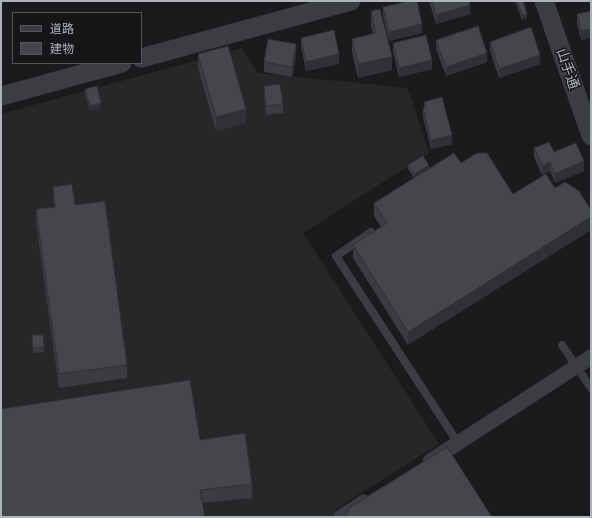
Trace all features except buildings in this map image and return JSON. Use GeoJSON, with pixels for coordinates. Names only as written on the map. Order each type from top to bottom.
{"type":"FeatureCollection","features":[{"type":"Feature","properties":{"kind":"street"},"geometry":{"type":"LineString","coordinates":[[142,58],[351,1]]}},
{"type":"Feature","properties":{"kind":"street","name":"山手通"},"geometry":{"type":"LineString","coordinates":[[544,1],[591,136]]}},
{"type":"Feature","properties":{"kind":"street"},"geometry":{"type":"LineString","coordinates":[[1,96],[118,64]]}},
{"type":"Feature","properties":{"kind":"street"},"geometry":{"type":"LineString","coordinates":[[421,467],[591,357]]}},
{"type":"Feature","properties":{"kind":"street"},"geometry":{"type":"LineString","coordinates":[[341,517],[376,495]]}},
{"type":"Feature","properties":{"kind":"lane"},"geometry":{"type":"LineString","coordinates":[[370,232],[336,256],[458,443]]}},
{"type":"Feature","properties":{"kind":"lane"},"geometry":{"type":"LineString","coordinates":[[562,345],[591,388]]}},
{"type":"Feature","properties":{"kind":"shaded area"},"geometry":{"type":"Polygon","coordinates":[[[242,48],[258,73],[408,88],[429,153],[303,233],[439,444],[336,509],[333,517],[1,517],[1,114],[242,48]]]}}]}
